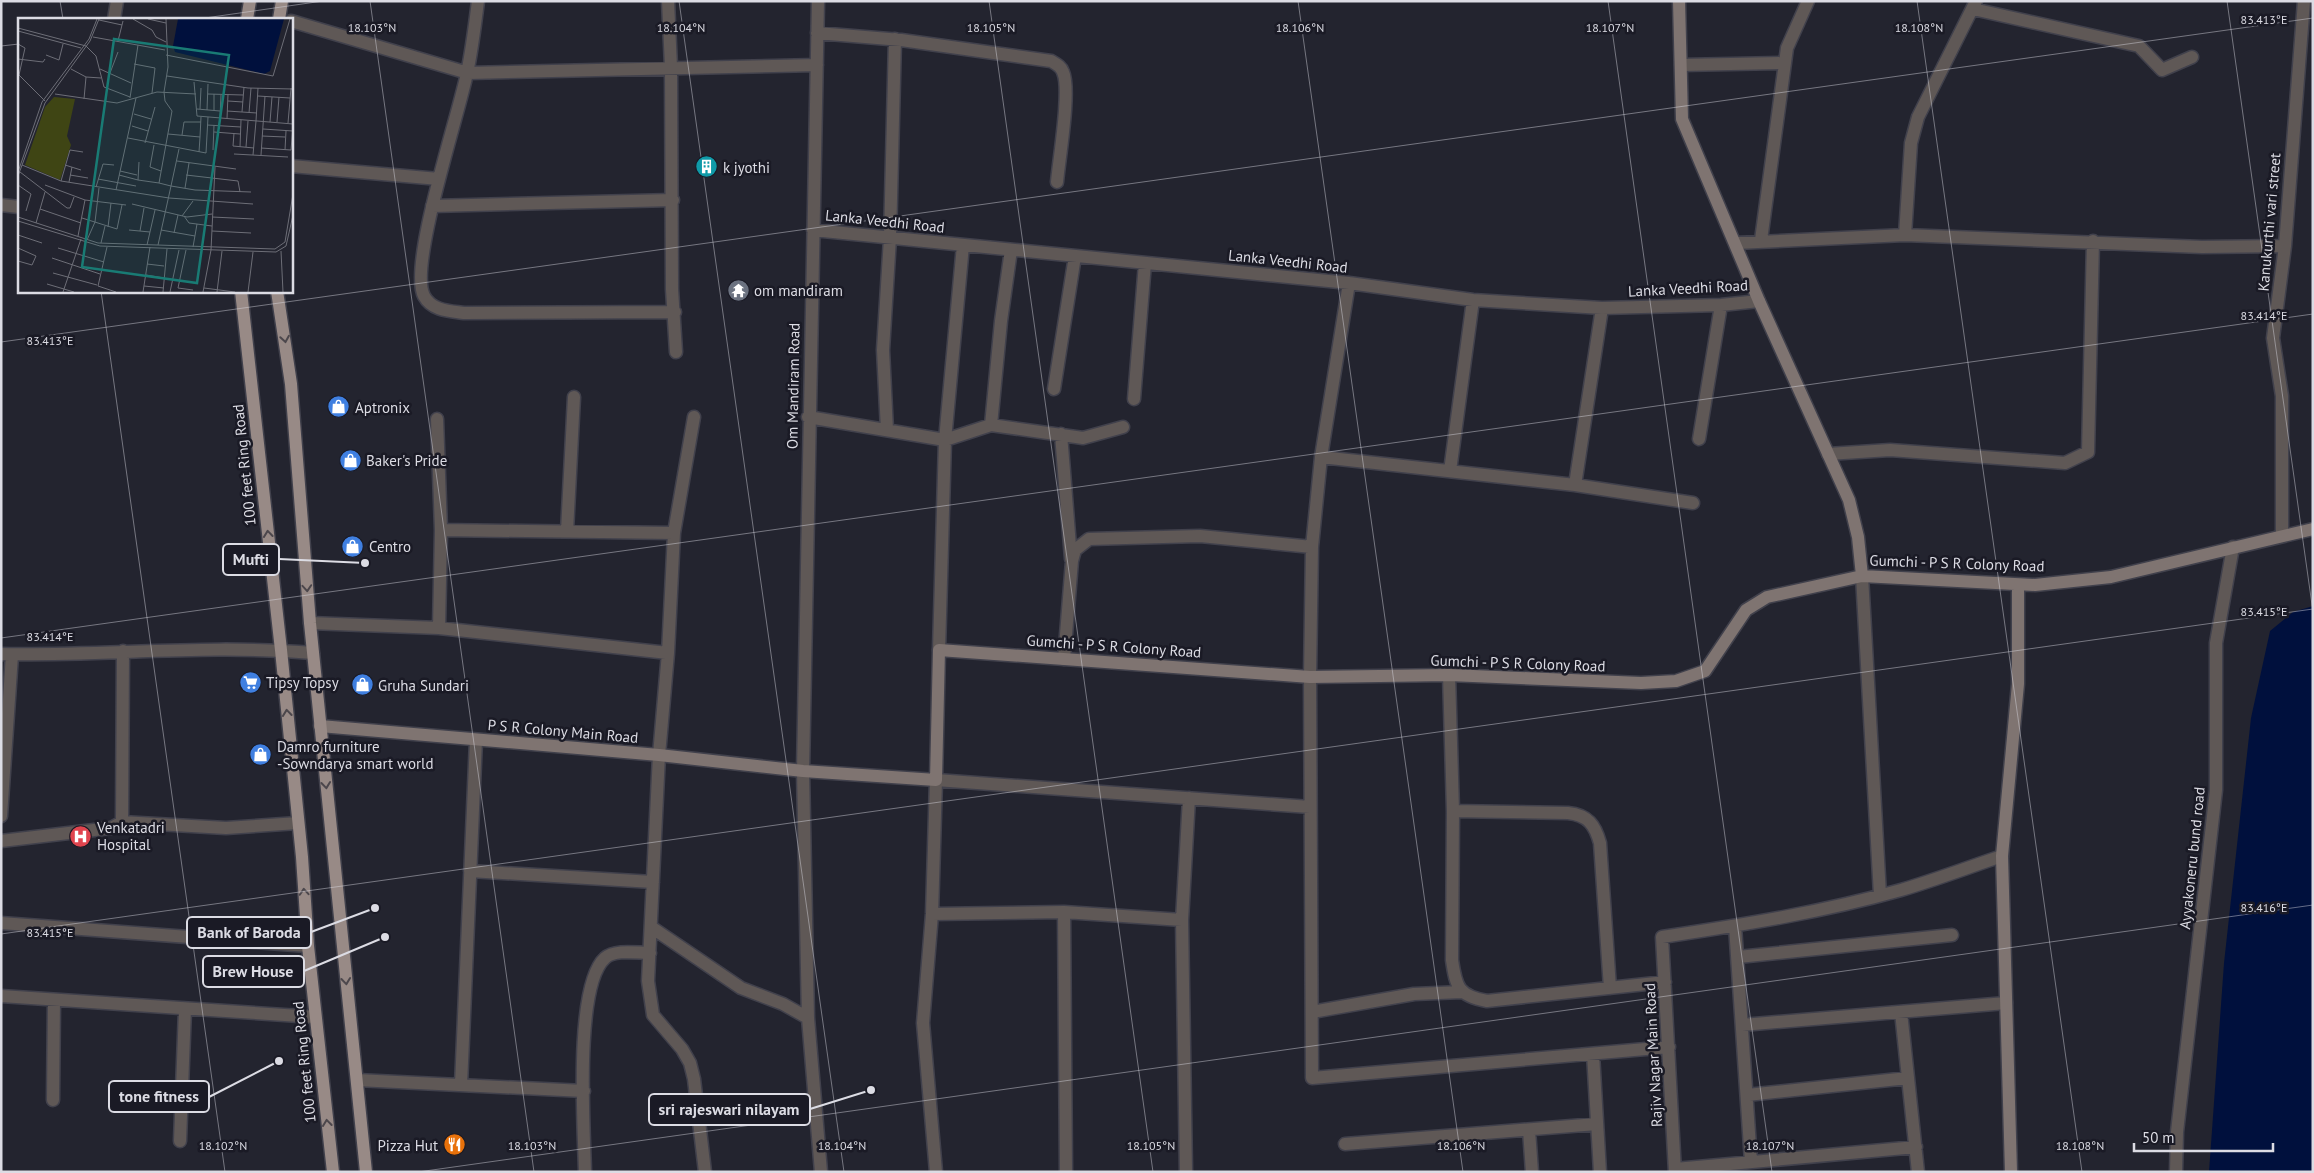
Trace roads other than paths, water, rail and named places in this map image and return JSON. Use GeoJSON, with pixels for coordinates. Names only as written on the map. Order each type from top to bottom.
{"type":"FeatureCollection","features":[{"type":"Feature","properties":{"kind":"main road"},"geometry":{"type":"LineString","coordinates":[[247,18],[250,1]]}},
{"type":"Feature","properties":{"kind":"main road"},"geometry":{"type":"LineString","coordinates":[[282,1],[283,18]]}},
{"type":"Feature","properties":{"kind":"main road","name":"100 feet Ring Road"},"geometry":{"type":"LineString","coordinates":[[241,292],[281,650],[315,1018],[333,1172]]}},
{"type":"Feature","properties":{"kind":"main road"},"geometry":{"type":"LineString","coordinates":[[278,292],[291,384],[310,623],[366,1172]]}},
{"type":"Feature","properties":{"kind":"street"},"geometry":{"type":"LineString","coordinates":[[114,18],[117,1]]}},
{"type":"Feature","properties":{"kind":"street"},"geometry":{"type":"LineString","coordinates":[[478,1],[468,73],[432,206],[420,279],[423,294],[429,304],[443,310],[464,313],[675,312]]}},
{"type":"Feature","properties":{"kind":"street"},"geometry":{"type":"LineString","coordinates":[[668,1],[673,200],[672,289],[675,312],[676,352]]}},
{"type":"Feature","properties":{"kind":"street","name":"Om Mandiram Road"},"geometry":{"type":"LineString","coordinates":[[818,1],[808,417],[803,771],[808,1018],[821,1172]]}},
{"type":"Feature","properties":{"kind":"street","name":"Lanka Veedhi Road"},"geometry":{"type":"LineString","coordinates":[[1679,1],[1682,119],[1759,301],[1850,500],[1858,537],[1862,576]]}},
{"type":"Feature","properties":{"kind":"street"},"geometry":{"type":"LineString","coordinates":[[1761,240],[1787,48],[1808,1]]}},
{"type":"Feature","properties":{"kind":"street","name":"Kanukurthi vari street"},"geometry":{"type":"LineString","coordinates":[[2282,536],[2282,396],[2273,338],[2306,49],[2304,1]]}},
{"type":"Feature","properties":{"kind":"street"},"geometry":{"type":"LineString","coordinates":[[1905,235],[1911,143],[1918,117],[1974,5],[2139,46],[2162,70],[2192,57]]}},
{"type":"Feature","properties":{"kind":"street"},"geometry":{"type":"LineString","coordinates":[[292,22],[468,73],[671,66],[817,65]]}},
{"type":"Feature","properties":{"kind":"street"},"geometry":{"type":"LineString","coordinates":[[817,33],[895,39],[1052,61],[1063,71],[1066,90],[1057,182]]}},
{"type":"Feature","properties":{"kind":"street"},"geometry":{"type":"LineString","coordinates":[[887,430],[884,350],[890,238],[895,39]]}},
{"type":"Feature","properties":{"kind":"street"},"geometry":{"type":"LineString","coordinates":[[1681,65],[1785,63]]}},
{"type":"Feature","properties":{"kind":"street"},"geometry":{"type":"LineString","coordinates":[[292,166],[440,179]]}},
{"type":"Feature","properties":{"kind":"street"},"geometry":{"type":"LineString","coordinates":[[432,206],[673,200]]}},
{"type":"Feature","properties":{"kind":"street"},"geometry":{"type":"LineString","coordinates":[[1,204],[18,207]]}},
{"type":"Feature","properties":{"kind":"street","name":"Lanka Veedhi Road"},"geometry":{"type":"LineString","coordinates":[[813,230],[1349,283],[1472,300],[1602,308],[1721,305],[1759,301]]}},
{"type":"Feature","properties":{"kind":"street"},"geometry":{"type":"LineString","coordinates":[[1736,243],[1761,240],[1905,235],[2093,241],[2202,247],[2285,246]]}},
{"type":"Feature","properties":{"kind":"street"},"geometry":{"type":"LineString","coordinates":[[1828,454],[1890,450],[2065,463],[2088,452],[2093,241]]}},
{"type":"Feature","properties":{"kind":"street"},"geometry":{"type":"LineString","coordinates":[[936,1172],[923,1023],[932,914],[945,440],[963,245]]}},
{"type":"Feature","properties":{"kind":"street"},"geometry":{"type":"LineString","coordinates":[[991,425],[1001,321],[1011,250]]}},
{"type":"Feature","properties":{"kind":"street"},"geometry":{"type":"LineString","coordinates":[[1054,389],[1075,256]]}},
{"type":"Feature","properties":{"kind":"street"},"geometry":{"type":"LineString","coordinates":[[1134,399],[1145,263]]}},
{"type":"Feature","properties":{"kind":"street"},"geometry":{"type":"LineString","coordinates":[[1349,283],[1321,457],[1312,547],[1310,677],[1312,1078],[1668,1048]]}},
{"type":"Feature","properties":{"kind":"street"},"geometry":{"type":"LineString","coordinates":[[1450,472],[1472,300]]}},
{"type":"Feature","properties":{"kind":"street"},"geometry":{"type":"LineString","coordinates":[[1700,439],[1721,305]]}},
{"type":"Feature","properties":{"kind":"street"},"geometry":{"type":"LineString","coordinates":[[1575,485],[1602,308]]}},
{"type":"Feature","properties":{"kind":"street"},"geometry":{"type":"LineString","coordinates":[[567,531],[574,397]]}},
{"type":"Feature","properties":{"kind":"street"},"geometry":{"type":"LineString","coordinates":[[694,417],[674,533],[668,653],[659,755],[648,981],[653,1015],[682,1048],[690,1063],[694,1078],[705,1172]]}},
{"type":"Feature","properties":{"kind":"street"},"geometry":{"type":"LineString","coordinates":[[808,417],[945,440],[991,425],[1083,438],[1123,428]]}},
{"type":"Feature","properties":{"kind":"street"},"geometry":{"type":"LineString","coordinates":[[437,419],[441,530],[439,628]]}},
{"type":"Feature","properties":{"kind":"street"},"geometry":{"type":"LineString","coordinates":[[1061,434],[1072,561],[1064,659]]}},
{"type":"Feature","properties":{"kind":"street"},"geometry":{"type":"LineString","coordinates":[[1321,457],[1575,485],[1693,503]]}},
{"type":"Feature","properties":{"kind":"street","name":"Gumchi - P S R Colony Road"},"geometry":{"type":"LineString","coordinates":[[939,650],[1310,677],[1449,675],[1640,683],[1676,681],[1705,671],[1746,610],[1767,597],[1862,576],[2018,585],[2111,577],[2313,529]]}},
{"type":"Feature","properties":{"kind":"street"},"geometry":{"type":"LineString","coordinates":[[441,530],[674,533]]}},
{"type":"Feature","properties":{"kind":"street"},"geometry":{"type":"LineString","coordinates":[[1072,561],[1075,550],[1081,543],[1096,537],[1200,536],[1312,547]]}},
{"type":"Feature","properties":{"kind":"street","name":"Ayyakoneru bund road"},"geometry":{"type":"LineString","coordinates":[[2176,1172],[2178,1122],[2216,790],[2216,643],[2233,547]]}},
{"type":"Feature","properties":{"kind":"street"},"geometry":{"type":"LineString","coordinates":[[1862,576],[1880,895]]}},
{"type":"Feature","properties":{"kind":"street"},"geometry":{"type":"LineString","coordinates":[[2011,1172],[2002,856],[2018,684],[2018,585]]}},
{"type":"Feature","properties":{"kind":"street"},"geometry":{"type":"LineString","coordinates":[[310,623],[439,628],[668,653]]}},
{"type":"Feature","properties":{"kind":"street"},"geometry":{"type":"LineString","coordinates":[[122,822],[123,650]]}},
{"type":"Feature","properties":{"kind":"street"},"geometry":{"type":"LineString","coordinates":[[1,816],[7,654],[123,650],[281,650],[313,653]]}},
{"type":"Feature","properties":{"kind":"street"},"geometry":{"type":"LineString","coordinates":[[1449,675],[1453,811],[1452,960],[1456,983],[1462,992],[1468,998],[1486,1001],[1665,982]]}},
{"type":"Feature","properties":{"kind":"street","name":"P S R Colony Main Road"},"geometry":{"type":"LineString","coordinates":[[320,726],[659,755],[803,771]]}},
{"type":"Feature","properties":{"kind":"street"},"geometry":{"type":"LineString","coordinates":[[461,1085],[476,740]]}},
{"type":"Feature","properties":{"kind":"street"},"geometry":{"type":"LineString","coordinates":[[803,771],[1310,808]]}},
{"type":"Feature","properties":{"kind":"street"},"geometry":{"type":"LineString","coordinates":[[1186,1172],[1182,920],[1189,798]]}},
{"type":"Feature","properties":{"kind":"street"},"geometry":{"type":"LineString","coordinates":[[1453,811],[1568,813],[1579,814],[1590,820],[1597,830],[1600,843],[1610,988]]}},
{"type":"Feature","properties":{"kind":"street"},"geometry":{"type":"LineString","coordinates":[[1,841],[111,828],[122,822],[226,828],[298,823]]}},
{"type":"Feature","properties":{"kind":"street"},"geometry":{"type":"LineString","coordinates":[[1751,1162],[1735,926],[1880,895],[2002,856]]}},
{"type":"Feature","properties":{"kind":"street"},"geometry":{"type":"LineString","coordinates":[[470,872],[653,882]]}},
{"type":"Feature","properties":{"kind":"street"},"geometry":{"type":"LineString","coordinates":[[932,914],[1064,912],[1182,920]]}},
{"type":"Feature","properties":{"kind":"street"},"geometry":{"type":"LineString","coordinates":[[1064,912],[1066,1172]]}},
{"type":"Feature","properties":{"kind":"street"},"geometry":{"type":"LineString","coordinates":[[1,923],[308,946]]}},
{"type":"Feature","properties":{"kind":"street","name":"Rajiv Nagar Main Road"},"geometry":{"type":"LineString","coordinates":[[1675,1170],[1662,937],[1735,926]]}},
{"type":"Feature","properties":{"kind":"street"},"geometry":{"type":"LineString","coordinates":[[651,927],[741,988],[782,1004],[808,1018]]}},
{"type":"Feature","properties":{"kind":"street"},"geometry":{"type":"LineString","coordinates":[[1738,957],[1952,935]]}},
{"type":"Feature","properties":{"kind":"street"},"geometry":{"type":"LineString","coordinates":[[585,1172],[583,1031],[587,1004],[597,969],[604,958],[611,955],[650,953]]}},
{"type":"Feature","properties":{"kind":"street"},"geometry":{"type":"LineString","coordinates":[[1312,1012],[1414,994],[1462,992]]}},
{"type":"Feature","properties":{"kind":"street"},"geometry":{"type":"LineString","coordinates":[[1,996],[315,1018]]}},
{"type":"Feature","properties":{"kind":"street"},"geometry":{"type":"LineString","coordinates":[[53,1100],[54,1000]]}},
{"type":"Feature","properties":{"kind":"street"},"geometry":{"type":"LineString","coordinates":[[1742,1025],[2006,1003]]}},
{"type":"Feature","properties":{"kind":"street"},"geometry":{"type":"LineString","coordinates":[[180,1141],[185,1009]]}},
{"type":"Feature","properties":{"kind":"street"},"geometry":{"type":"LineString","coordinates":[[1901,1012],[1918,1172]]}},
{"type":"Feature","properties":{"kind":"street"},"geometry":{"type":"LineString","coordinates":[[1593,1054],[1600,1172]]}},
{"type":"Feature","properties":{"kind":"street"},"geometry":{"type":"LineString","coordinates":[[1747,1094],[1908,1078]]}},
{"type":"Feature","properties":{"kind":"street"},"geometry":{"type":"LineString","coordinates":[[357,1080],[584,1091]]}},
{"type":"Feature","properties":{"kind":"street"},"geometry":{"type":"LineString","coordinates":[[1345,1144],[1597,1124]]}},
{"type":"Feature","properties":{"kind":"street"},"geometry":{"type":"LineString","coordinates":[[1529,1130],[1532,1172]]}},
{"type":"Feature","properties":{"kind":"street"},"geometry":{"type":"LineString","coordinates":[[1675,1170],[1916,1147]]}},
{"type":"Feature","properties":{"kind":"water"},"geometry":{"type":"Polygon","coordinates":[[[2313,606],[2313,1172],[2209,1172],[2224,963],[2251,718],[2270,631],[2293,612],[2313,606]]]}},
{"type":"Feature","properties":{"kind":"place","name":"k jyothi"},"geometry":{"type":"Point","coordinates":[707,167]}},
{"type":"Feature","properties":{"kind":"place","name":"om mandiram"},"geometry":{"type":"Point","coordinates":[738,290]}},
{"type":"Feature","properties":{"kind":"place","name":"Aptronix"},"geometry":{"type":"Point","coordinates":[339,407]}},
{"type":"Feature","properties":{"kind":"place","name":"Baker's Pride"},"geometry":{"type":"Point","coordinates":[350,460]}},
{"type":"Feature","properties":{"kind":"place","name":"Centro"},"geometry":{"type":"Point","coordinates":[353,546]}},
{"type":"Feature","properties":{"kind":"place","name":"Mufti"},"geometry":{"type":"Point","coordinates":[365,563]}},
{"type":"Feature","properties":{"kind":"place","name":"Tipsy Topsy"},"geometry":{"type":"Point","coordinates":[250,682]}},
{"type":"Feature","properties":{"kind":"place","name":"Gruha Sundari"},"geometry":{"type":"Point","coordinates":[362,685]}},
{"type":"Feature","properties":{"kind":"place","name":"Damro furniture -Sowndarya smart world"},"geometry":{"type":"Point","coordinates":[261,755]}},
{"type":"Feature","properties":{"kind":"place","name":"Venkatadri Hospital"},"geometry":{"type":"Point","coordinates":[81,836]}},
{"type":"Feature","properties":{"kind":"place","name":"Bank of Baroda"},"geometry":{"type":"Point","coordinates":[375,908]}},
{"type":"Feature","properties":{"kind":"place","name":"Brew House"},"geometry":{"type":"Point","coordinates":[385,937]}},
{"type":"Feature","properties":{"kind":"place","name":"tone fitness"},"geometry":{"type":"Point","coordinates":[279,1061]}},
{"type":"Feature","properties":{"kind":"place","name":"sri rajeswari nilayam"},"geometry":{"type":"Point","coordinates":[871,1090]}},
{"type":"Feature","properties":{"kind":"place","name":"Pizza Hut"},"geometry":{"type":"Point","coordinates":[454,1145]}}]}
